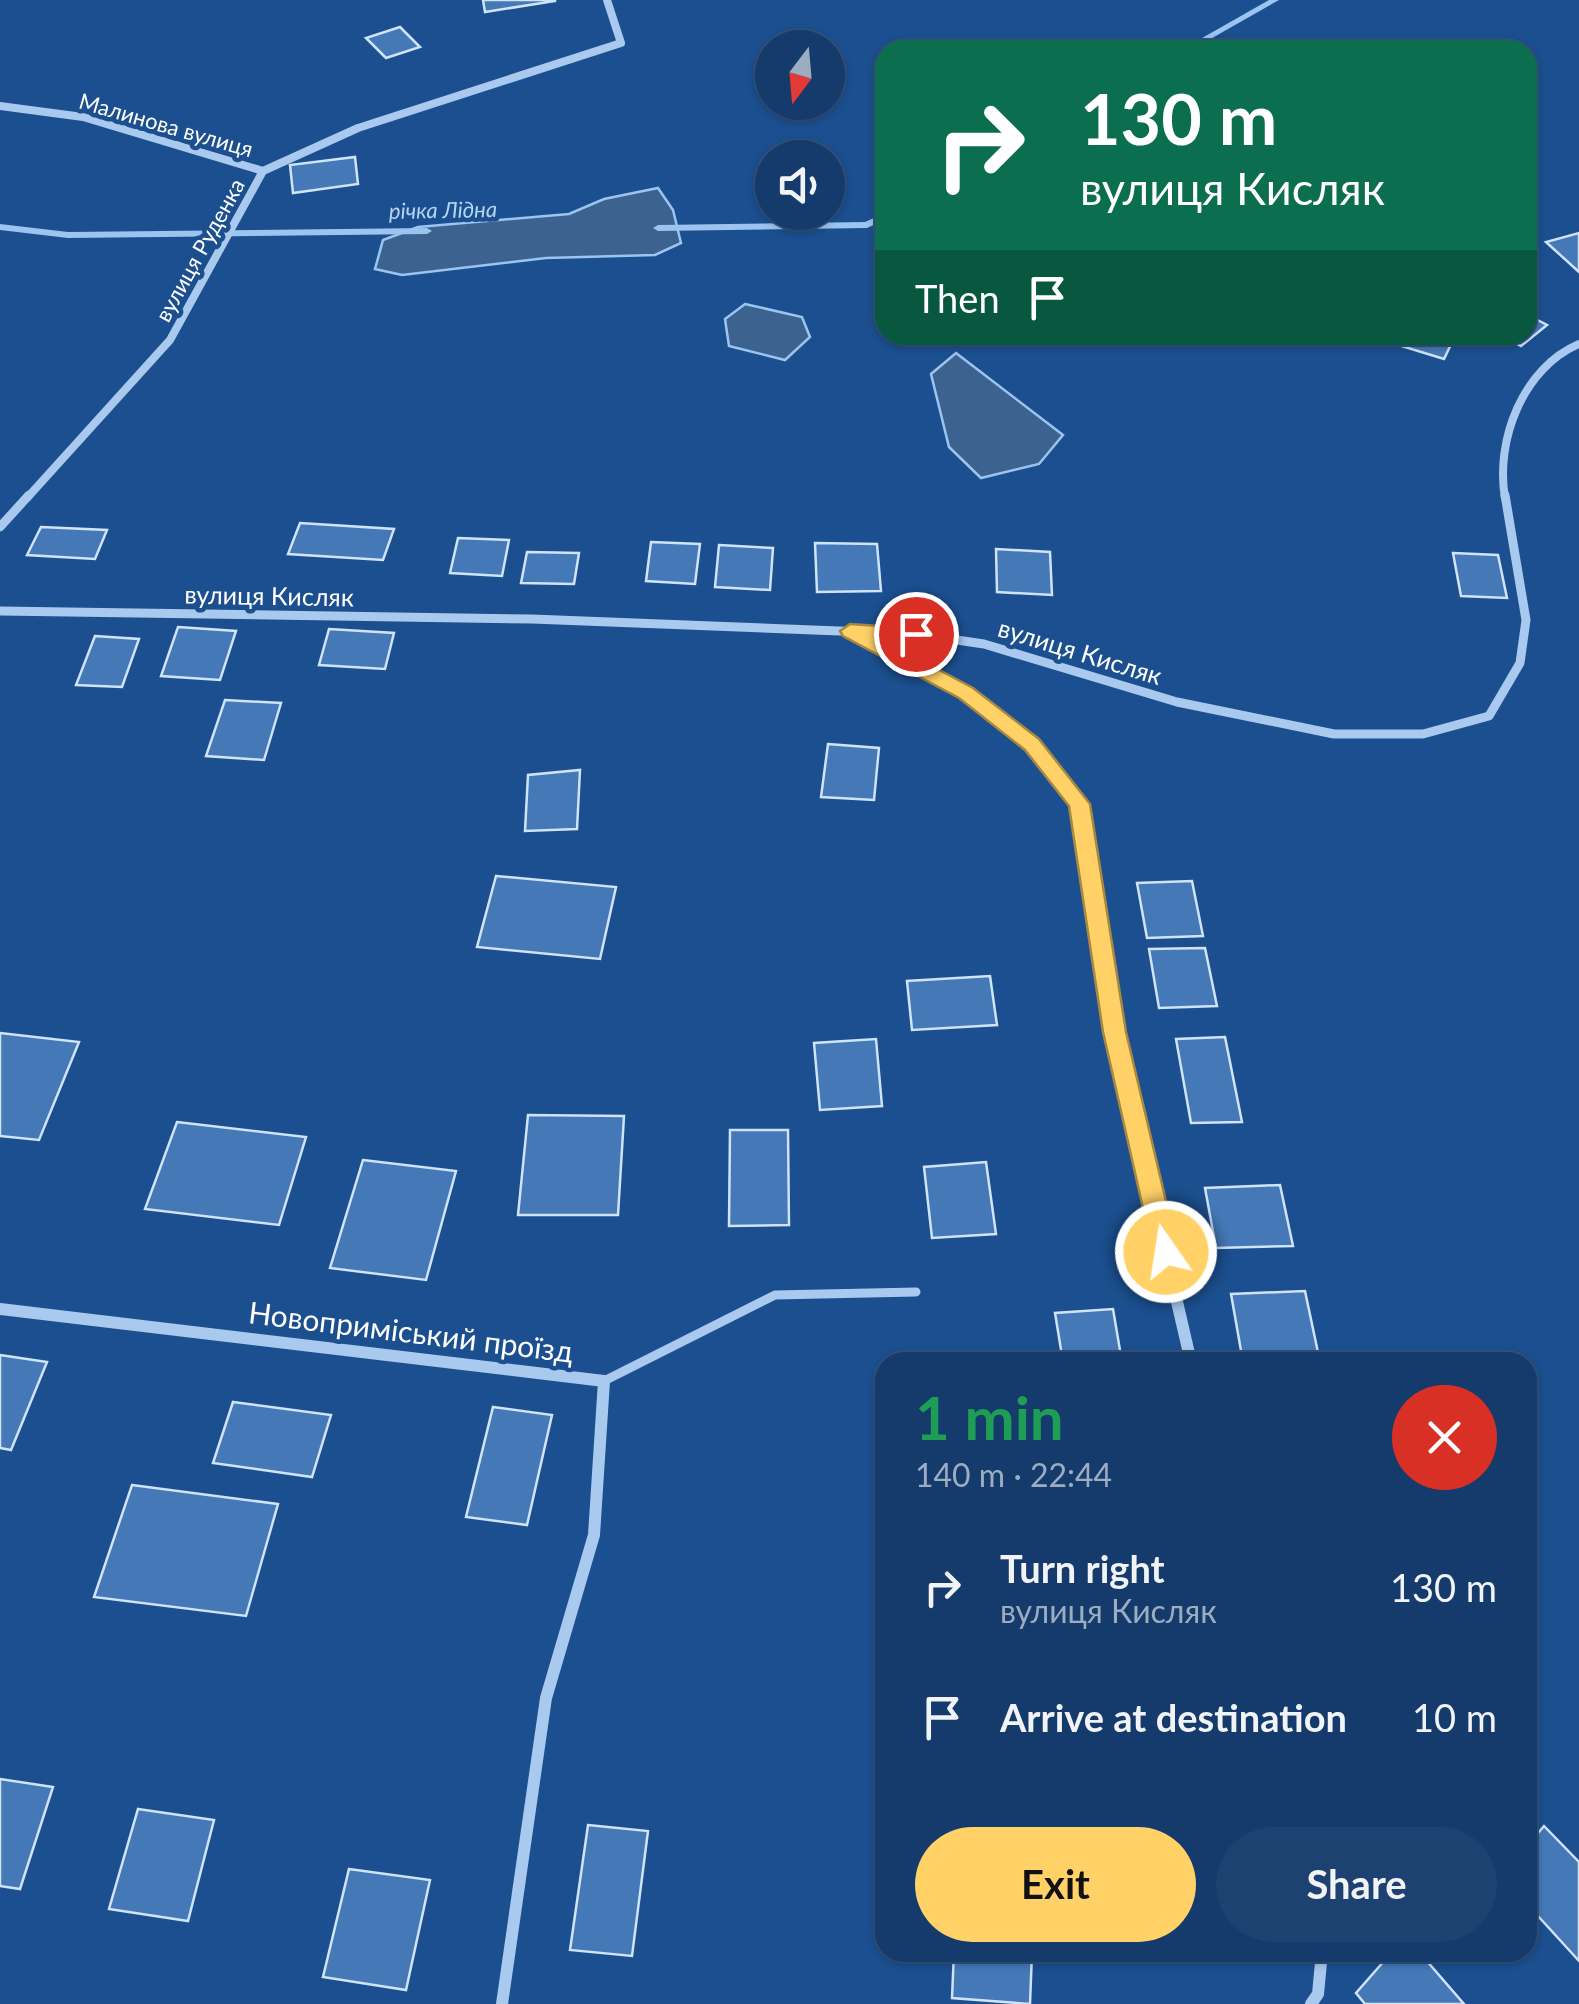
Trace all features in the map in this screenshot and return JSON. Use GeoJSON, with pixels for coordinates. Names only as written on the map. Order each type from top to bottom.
{"type":"FeatureCollection","features":[{"type":"Feature","properties":{"kind":"street","name":"вулиця Руденка"},"geometry":{"type":"LineString","coordinates":[[0,527],[170,340],[264,171],[358,128],[621,44],[607,0]]}},
{"type":"Feature","properties":{"kind":"street","name":"Малинова вулиця"},"geometry":{"type":"LineString","coordinates":[[0,106],[83,116],[264,171]]}},
{"type":"Feature","properties":{"kind":"street","name":"вулиця Кисляк"},"geometry":{"type":"LineString","coordinates":[[0,611],[532,620],[850,631],[984,644],[1177,702],[1334,734],[1423,734],[1489,716],[1520,663],[1526,620],[1500,468],[1524,390],[1556,354],[1579,344]]}},
{"type":"Feature","properties":{"kind":"street"},"geometry":{"type":"LineString","coordinates":[[850,631],[966,693],[1032,745],[1079,804],[1115,1032],[1189,1352]]}},
{"type":"Feature","properties":{"kind":"street","name":"Новоприміський проїзд"},"geometry":{"type":"LineString","coordinates":[[0,1309],[604,1382],[594,1535],[546,1698],[502,2004]]}},
{"type":"Feature","properties":{"kind":"street"},"geometry":{"type":"LineString","coordinates":[[1311,2004],[1318,1994],[1321,1962]]}},
{"type":"Feature","properties":{"kind":"lane"},"geometry":{"type":"LineString","coordinates":[[604,1382],[775,1295],[916,1292]]}},
{"type":"Feature","properties":{"kind":"water"},"geometry":{"type":"Polygon","coordinates":[[[658,188],[673,210],[681,243],[655,255],[546,258],[402,275],[375,269],[383,240],[418,227],[569,214],[604,199],[658,188]]]}},
{"type":"Feature","properties":{"kind":"water"},"geometry":{"type":"Polygon","coordinates":[[[745,304],[802,317],[810,337],[785,360],[729,346],[725,319],[745,304]]]}},
{"type":"Feature","properties":{"kind":"water"},"geometry":{"type":"Polygon","coordinates":[[[956,353],[1063,435],[1039,464],[981,478],[949,447],[931,374],[956,353]]]}},
{"type":"Feature","properties":{"kind":"building"},"geometry":{"type":"Polygon","coordinates":[[[483,0],[555,0],[555,1],[485,12],[483,0]]]}},
{"type":"Feature","properties":{"kind":"building"},"geometry":{"type":"Polygon","coordinates":[[[400,27],[420,47],[386,58],[366,38],[400,27]]]}},
{"type":"Feature","properties":{"kind":"building"},"geometry":{"type":"Polygon","coordinates":[[[355,157],[358,184],[293,193],[290,165],[355,157]]]}},
{"type":"Feature","properties":{"kind":"building"},"geometry":{"type":"Polygon","coordinates":[[[1579,233],[1579,272],[1546,242],[1579,233]]]}},
{"type":"Feature","properties":{"kind":"building"},"geometry":{"type":"Polygon","coordinates":[[[1537,320],[1547,325],[1537,333],[1537,320]]]}},
{"type":"Feature","properties":{"kind":"building"},"geometry":{"type":"Polygon","coordinates":[[[1398,345],[1451,345],[1444,359],[1398,345]]]}},
{"type":"Feature","properties":{"kind":"building"},"geometry":{"type":"Polygon","coordinates":[[[300,523],[394,529],[383,560],[288,554],[300,523]]]}},
{"type":"Feature","properties":{"kind":"building"},"geometry":{"type":"Polygon","coordinates":[[[41,527],[107,530],[95,559],[27,555],[41,527]]]}},
{"type":"Feature","properties":{"kind":"building"},"geometry":{"type":"Polygon","coordinates":[[[458,538],[509,540],[502,576],[450,573],[458,538]]]}},
{"type":"Feature","properties":{"kind":"building"},"geometry":{"type":"Polygon","coordinates":[[[651,542],[700,544],[695,584],[646,581],[651,542]]]}},
{"type":"Feature","properties":{"kind":"building"},"geometry":{"type":"Polygon","coordinates":[[[815,543],[877,544],[881,591],[817,592],[815,543]]]}},
{"type":"Feature","properties":{"kind":"building"},"geometry":{"type":"Polygon","coordinates":[[[719,545],[773,548],[770,590],[715,587],[719,545]]]}},
{"type":"Feature","properties":{"kind":"building"},"geometry":{"type":"Polygon","coordinates":[[[996,549],[1050,552],[1052,595],[997,592],[996,549]]]}},
{"type":"Feature","properties":{"kind":"building"},"geometry":{"type":"Polygon","coordinates":[[[527,552],[579,553],[574,584],[521,583],[527,552]]]}},
{"type":"Feature","properties":{"kind":"building"},"geometry":{"type":"Polygon","coordinates":[[[1453,553],[1498,555],[1507,598],[1461,596],[1453,553]]]}},
{"type":"Feature","properties":{"kind":"building"},"geometry":{"type":"Polygon","coordinates":[[[178,627],[236,631],[220,680],[161,676],[178,627]]]}},
{"type":"Feature","properties":{"kind":"building"},"geometry":{"type":"Polygon","coordinates":[[[329,629],[394,633],[385,669],[319,665],[329,629]]]}},
{"type":"Feature","properties":{"kind":"building"},"geometry":{"type":"Polygon","coordinates":[[[95,636],[139,639],[122,687],[76,685],[95,636]]]}},
{"type":"Feature","properties":{"kind":"building"},"geometry":{"type":"Polygon","coordinates":[[[225,700],[281,703],[264,760],[206,756],[225,700]]]}},
{"type":"Feature","properties":{"kind":"building"},"geometry":{"type":"Polygon","coordinates":[[[828,744],[879,748],[874,800],[821,797],[828,744]]]}},
{"type":"Feature","properties":{"kind":"building"},"geometry":{"type":"Polygon","coordinates":[[[580,770],[577,829],[525,831],[528,775],[580,770]]]}},
{"type":"Feature","properties":{"kind":"building"},"geometry":{"type":"Polygon","coordinates":[[[496,876],[616,887],[600,959],[477,947],[496,876]]]}},
{"type":"Feature","properties":{"kind":"building"},"geometry":{"type":"Polygon","coordinates":[[[1192,881],[1203,936],[1147,938],[1137,883],[1192,881]]]}},
{"type":"Feature","properties":{"kind":"building"},"geometry":{"type":"Polygon","coordinates":[[[1205,948],[1217,1006],[1159,1008],[1149,949],[1205,948]]]}},
{"type":"Feature","properties":{"kind":"building"},"geometry":{"type":"Polygon","coordinates":[[[990,976],[997,1025],[912,1030],[907,981],[990,976]]]}},
{"type":"Feature","properties":{"kind":"building"},"geometry":{"type":"Polygon","coordinates":[[[0,1033],[79,1042],[39,1140],[0,1136],[0,1033]]]}},
{"type":"Feature","properties":{"kind":"building"},"geometry":{"type":"Polygon","coordinates":[[[1225,1037],[1242,1122],[1191,1123],[1176,1039],[1225,1037]]]}},
{"type":"Feature","properties":{"kind":"building"},"geometry":{"type":"Polygon","coordinates":[[[876,1039],[882,1106],[820,1110],[814,1043],[876,1039]]]}},
{"type":"Feature","properties":{"kind":"building"},"geometry":{"type":"Polygon","coordinates":[[[528,1115],[624,1116],[618,1215],[518,1215],[528,1115]]]}},
{"type":"Feature","properties":{"kind":"building"},"geometry":{"type":"Polygon","coordinates":[[[177,1122],[306,1137],[279,1225],[145,1209],[177,1122]]]}},
{"type":"Feature","properties":{"kind":"building"},"geometry":{"type":"Polygon","coordinates":[[[730,1130],[788,1130],[789,1225],[729,1226],[730,1130]]]}},
{"type":"Feature","properties":{"kind":"building"},"geometry":{"type":"Polygon","coordinates":[[[363,1160],[456,1171],[426,1280],[330,1268],[363,1160]]]}},
{"type":"Feature","properties":{"kind":"building"},"geometry":{"type":"Polygon","coordinates":[[[986,1162],[996,1234],[932,1238],[924,1167],[986,1162]]]}},
{"type":"Feature","properties":{"kind":"building"},"geometry":{"type":"Polygon","coordinates":[[[1280,1185],[1293,1246],[1216,1248],[1205,1188],[1280,1185]]]}},
{"type":"Feature","properties":{"kind":"building"},"geometry":{"type":"Polygon","coordinates":[[[1305,1291],[1318,1352],[1241,1352],[1231,1294],[1305,1291]]]}},
{"type":"Feature","properties":{"kind":"building"},"geometry":{"type":"Polygon","coordinates":[[[1113,1309],[1120,1352],[1061,1352],[1055,1313],[1113,1309]]]}},
{"type":"Feature","properties":{"kind":"building"},"geometry":{"type":"Polygon","coordinates":[[[0,1355],[47,1362],[11,1450],[0,1448],[0,1355]]]}},
{"type":"Feature","properties":{"kind":"building"},"geometry":{"type":"Polygon","coordinates":[[[233,1402],[331,1415],[312,1477],[213,1463],[233,1402]]]}},
{"type":"Feature","properties":{"kind":"building"},"geometry":{"type":"Polygon","coordinates":[[[493,1407],[552,1415],[527,1525],[466,1517],[493,1407]]]}},
{"type":"Feature","properties":{"kind":"building"},"geometry":{"type":"Polygon","coordinates":[[[132,1485],[278,1504],[246,1616],[94,1597],[132,1485]]]}},
{"type":"Feature","properties":{"kind":"building"},"geometry":{"type":"Polygon","coordinates":[[[0,1779],[53,1787],[20,1889],[0,1886],[0,1779]]]}},
{"type":"Feature","properties":{"kind":"building"},"geometry":{"type":"Polygon","coordinates":[[[138,1809],[214,1820],[188,1921],[109,1909],[138,1809]]]}},
{"type":"Feature","properties":{"kind":"building"},"geometry":{"type":"Polygon","coordinates":[[[588,1825],[648,1831],[632,1956],[570,1950],[588,1825]]]}},
{"type":"Feature","properties":{"kind":"building"},"geometry":{"type":"Polygon","coordinates":[[[1544,1826],[1579,1862],[1579,1961],[1537,1915],[1537,1834],[1544,1826]]]}},
{"type":"Feature","properties":{"kind":"building"},"geometry":{"type":"Polygon","coordinates":[[[349,1869],[430,1880],[406,1990],[323,1977],[349,1869]]]}},
{"type":"Feature","properties":{"kind":"building"},"geometry":{"type":"Polygon","coordinates":[[[954,1962],[1032,1962],[1030,2004],[952,1998],[954,1962]]]}},
{"type":"Feature","properties":{"kind":"building"},"geometry":{"type":"Polygon","coordinates":[[[1383,1962],[1428,1962],[1464,2004],[1365,2004],[1356,1993],[1383,1962]]]}},
{"type":"Feature","properties":{"kind":"waterway","name":"річка Лідна"},"geometry":{"type":"LineString","coordinates":[[1203,40],[1275,0]]}},
{"type":"Feature","properties":{"kind":"waterway","name":"річка Лідна"},"geometry":{"type":"LineString","coordinates":[[658,228],[867,225],[875,221]]}},
{"type":"Feature","properties":{"kind":"waterway","name":"річка Лідна"},"geometry":{"type":"LineString","coordinates":[[0,227],[68,235],[427,231]]}},
{"type":"Feature","properties":{"kind":"route"},"geometry":{"type":"LineString","coordinates":[[916,634],[850,631],[966,693],[1032,745],[1079,804],[1115,1032],[1166,1252]]}}]}
